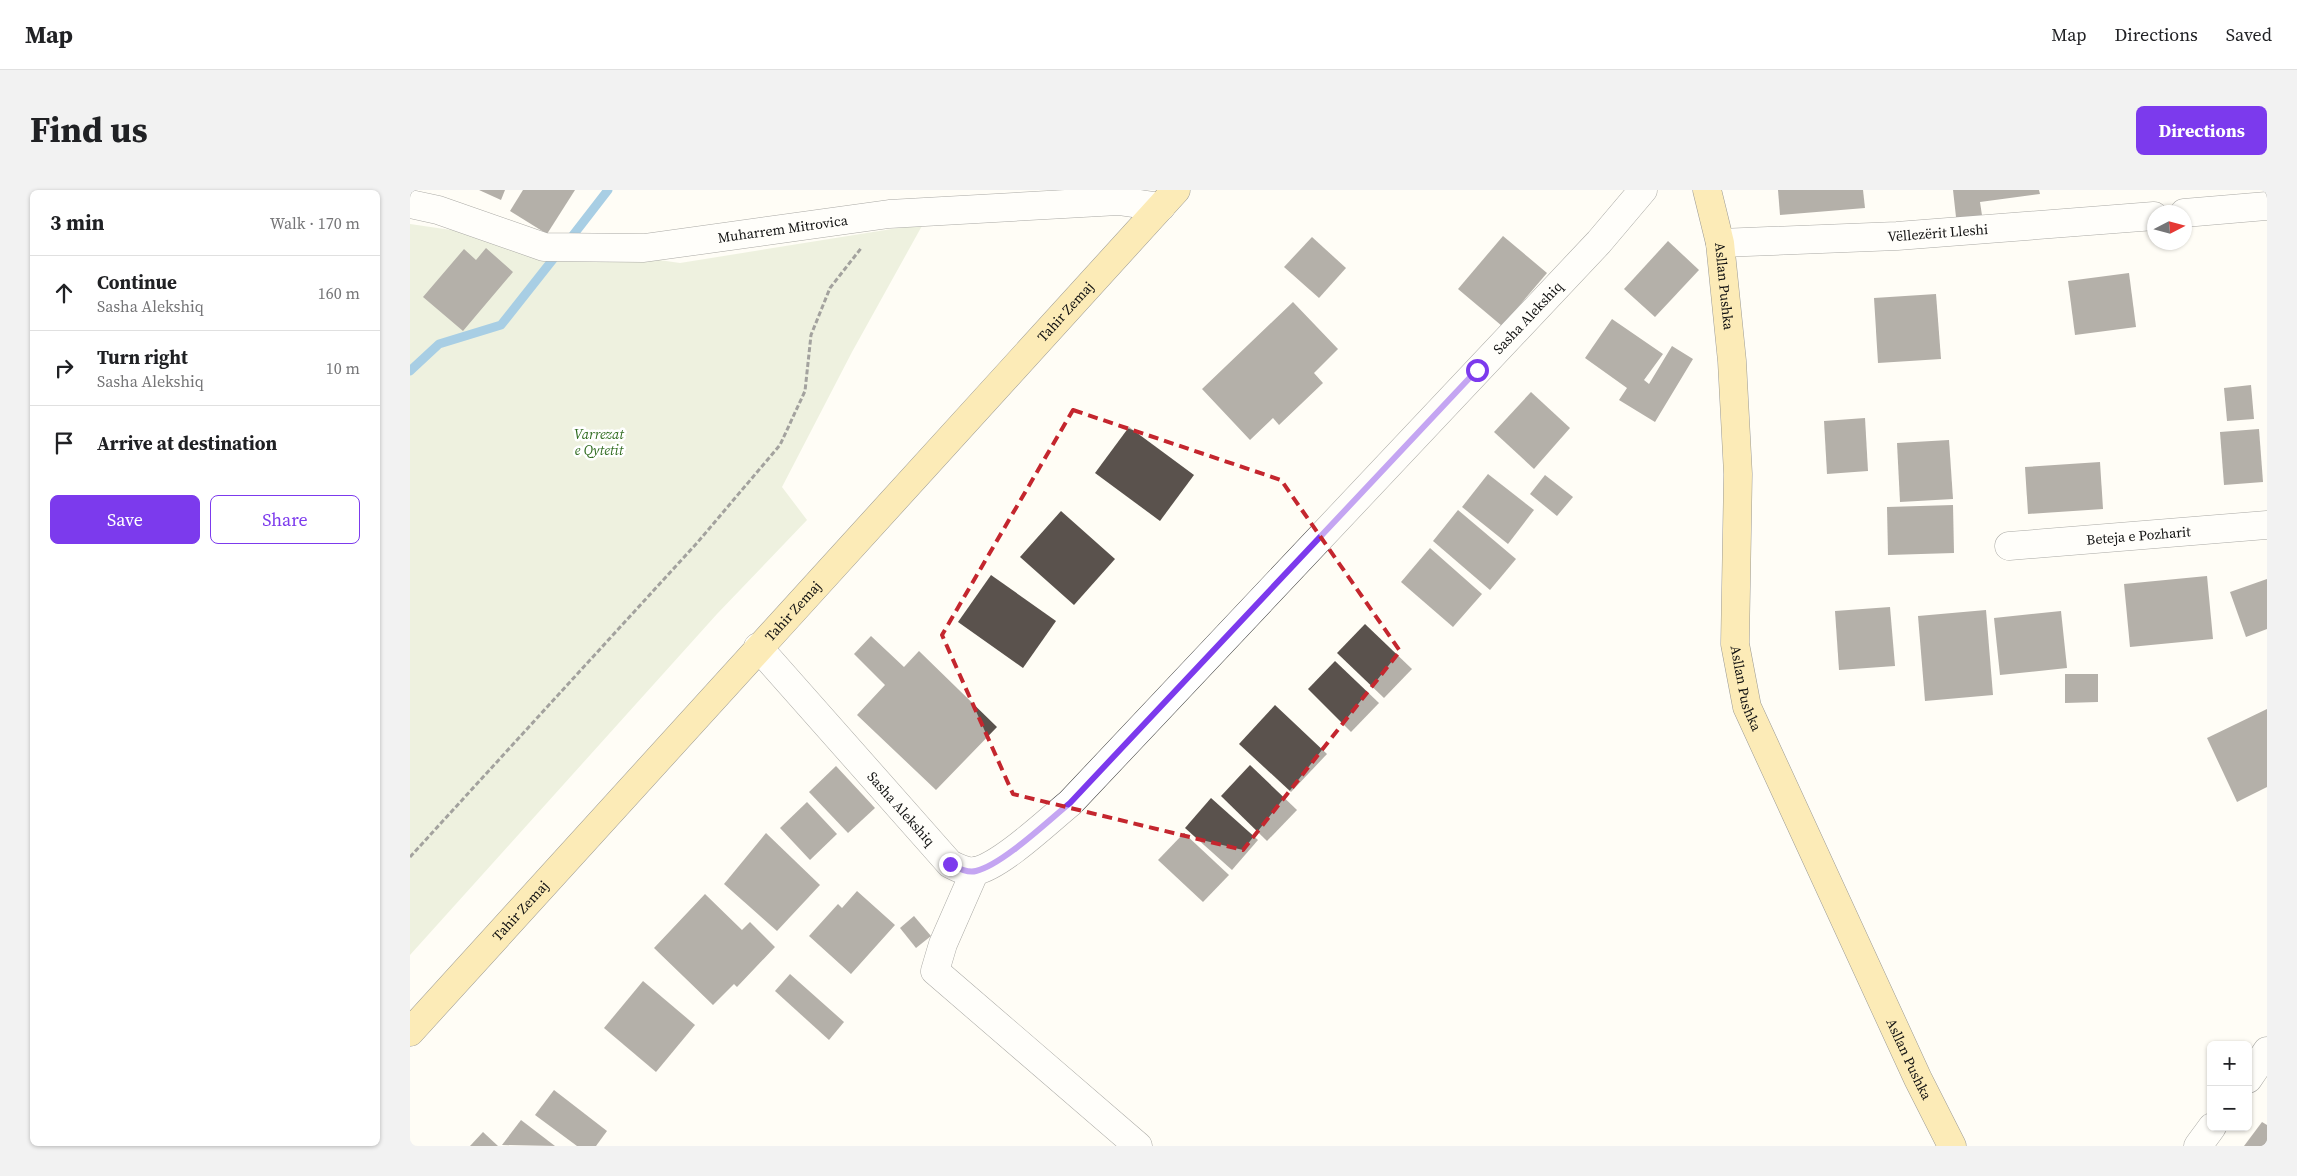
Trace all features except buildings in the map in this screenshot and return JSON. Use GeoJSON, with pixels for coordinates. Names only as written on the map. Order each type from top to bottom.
{"type":"FeatureCollection","features":[{"type":"Feature","properties":{"kind":"main road","name":"Asllan Pushka"},"geometry":{"type":"LineString","coordinates":[[1707,190],[1720,244],[1732,361],[1738,474],[1735,644],[1747,707],[1918,1079],[1952,1146]]}},
{"type":"Feature","properties":{"kind":"main road","name":"Tahir Zemaj"},"geometry":{"type":"LineString","coordinates":[[410,1032],[1169,199]]}},
{"type":"Feature","properties":{"kind":"street","name":"Sasha Alekshiq"},"geometry":{"type":"LineString","coordinates":[[758,648],[950,864],[963,870],[976,871],[1006,855],[1070,803],[1599,242],[1642,190]]}},
{"type":"Feature","properties":{"kind":"street","name":"Muharrem Mitrovica"},"geometry":{"type":"LineString","coordinates":[[410,204],[438,210],[544,247],[644,248],[889,214],[1169,199]]}},
{"type":"Feature","properties":{"kind":"street"},"geometry":{"type":"LineString","coordinates":[[2192,212],[2267,206]]}},
{"type":"Feature","properties":{"kind":"street","name":"Vëllezërit Lleshi"},"geometry":{"type":"LineString","coordinates":[[1720,244],[1897,236],[2147,217]]}},
{"type":"Feature","properties":{"kind":"street","name":"Beteja e Pozharit"},"geometry":{"type":"LineString","coordinates":[[2009,546],[2267,525]]}},
{"type":"Feature","properties":{"kind":"street"},"geometry":{"type":"LineString","coordinates":[[976,871],[943,944],[936,971],[1138,1146]]}},
{"type":"Feature","properties":{"kind":"street"},"geometry":{"type":"LineString","coordinates":[[2252,1073],[2267,1051]]}},
{"type":"Feature","properties":{"kind":"street"},"geometry":{"type":"LineString","coordinates":[[2198,1146],[2209,1131]]}},
{"type":"Feature","properties":{"kind":"path"},"geometry":{"type":"LineString","coordinates":[[410,857],[697,543],[780,445],[805,390],[811,335],[830,288],[889,214]]}},
{"type":"Feature","properties":{"kind":"highlighted area"},"geometry":{"type":"Polygon","coordinates":[[[1073,410],[1281,480],[1400,651],[1243,850],[1013,794],[942,635],[1073,410]]]}},
{"type":"Feature","properties":{"kind":"green space","name":"Varrezat e Qytetit"},"geometry":{"type":"Polygon","coordinates":[[[410,224],[680,263],[923,224],[852,352],[782,487],[807,520],[717,614],[410,955],[410,224]]]}},
{"type":"Feature","properties":{"kind":"waterway"},"geometry":{"type":"LineString","coordinates":[[567,243],[608,190]]}},
{"type":"Feature","properties":{"kind":"waterway"},"geometry":{"type":"LineString","coordinates":[[410,371],[439,344],[501,325],[558,253]]}},
{"type":"Feature","properties":{"kind":"route"},"geometry":{"type":"LineString","coordinates":[[950,864],[963,870],[976,871],[1006,855],[1070,803],[1477,370]]}}]}
